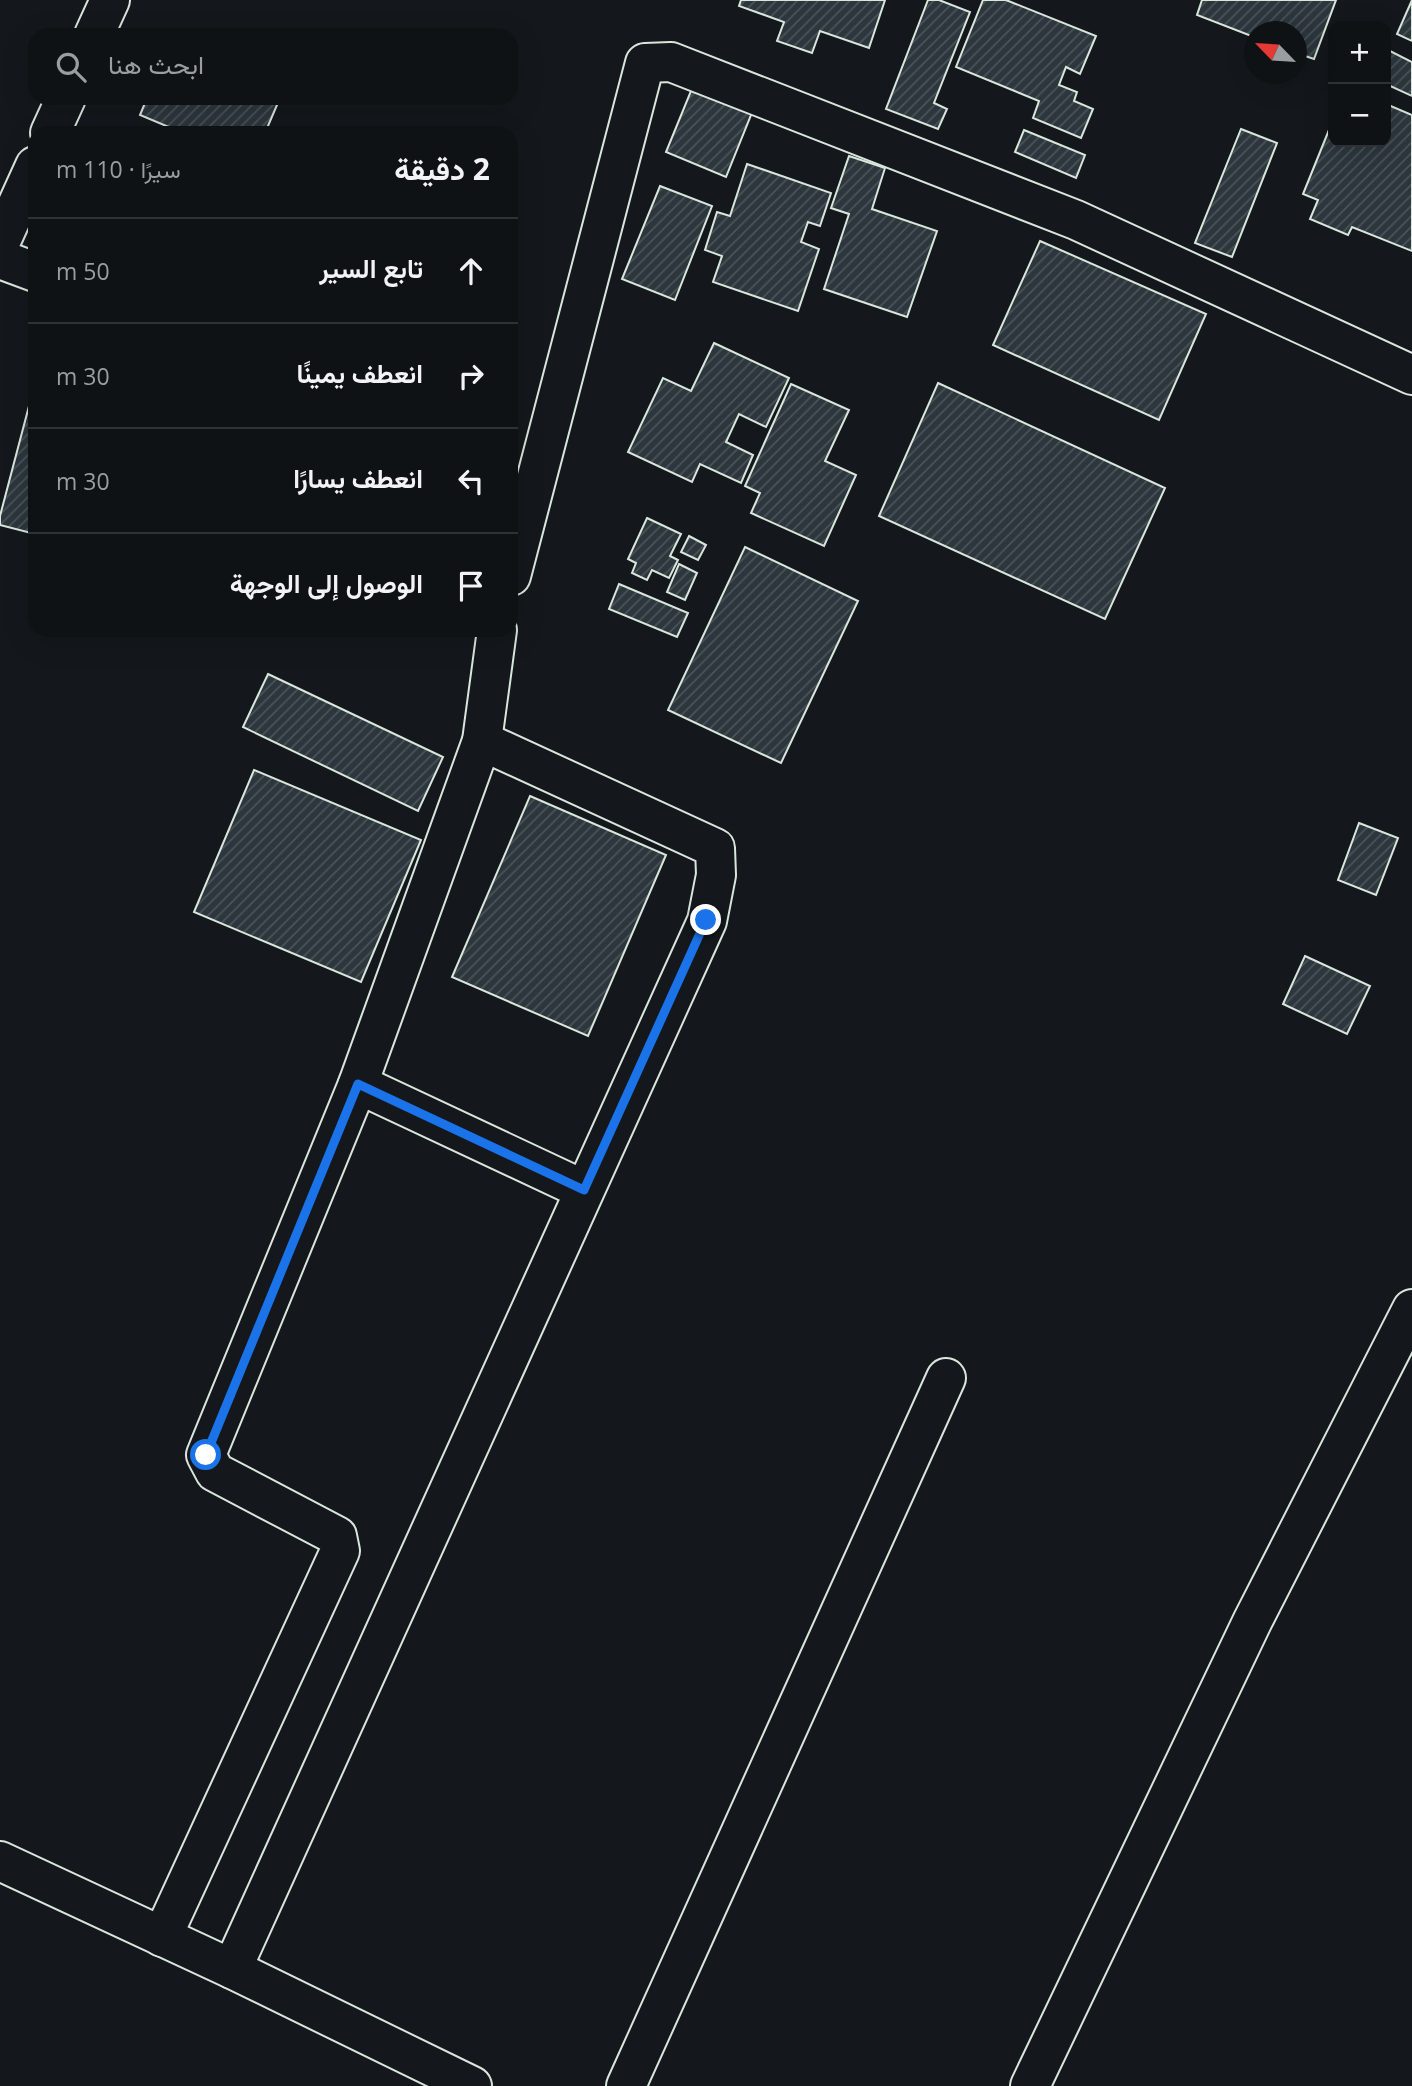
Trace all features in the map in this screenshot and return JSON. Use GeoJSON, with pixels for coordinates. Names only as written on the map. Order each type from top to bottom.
{"type":"FeatureCollection","features":[{"type":"Feature","properties":{"kind":"street"},"geometry":{"type":"LineString","coordinates":[[97,28],[110,0]]}},
{"type":"Feature","properties":{"kind":"street"},"geometry":{"type":"LineString","coordinates":[[518,549],[645,63],[671,62],[1076,220],[1412,375]]}},
{"type":"Feature","properties":{"kind":"street"},"geometry":{"type":"LineString","coordinates":[[53,126],[63,105]]}},
{"type":"Feature","properties":{"kind":"street"},"geometry":{"type":"LineString","coordinates":[[0,243],[28,181]]}},
{"type":"Feature","properties":{"kind":"street"},"geometry":{"type":"LineString","coordinates":[[0,259],[28,269]]}},
{"type":"Feature","properties":{"kind":"street"},"geometry":{"type":"LineString","coordinates":[[162,1937],[340,1551],[337,1536],[215,1472],[206,1455],[358,1084],[482,741],[496,637]]}},
{"type":"Feature","properties":{"kind":"street"},"geometry":{"type":"LineString","coordinates":[[232,1969],[706,920],[716,875],[715,848],[482,741]]}},
{"type":"Feature","properties":{"kind":"street"},"geometry":{"type":"LineString","coordinates":[[358,1084],[584,1190]]}},
{"type":"Feature","properties":{"kind":"street"},"geometry":{"type":"LineString","coordinates":[[1030,2086],[1252,1622],[1412,1308]]}},
{"type":"Feature","properties":{"kind":"street"},"geometry":{"type":"LineString","coordinates":[[626,2086],[946,1378]]}},
{"type":"Feature","properties":{"kind":"street"},"geometry":{"type":"LineString","coordinates":[[0,1861],[232,1969],[472,2086]]}},
{"type":"Feature","properties":{"kind":"building"},"geometry":{"type":"Polygon","coordinates":[[[741,0],[885,0],[869,48],[820,31],[812,53],[777,41],[784,22],[739,6],[741,0]]]}},
{"type":"Feature","properties":{"kind":"building"},"geometry":{"type":"Polygon","coordinates":[[[928,0],[939,0],[970,12],[934,103],[947,109],[938,129],[886,109],[928,0]]]}},
{"type":"Feature","properties":{"kind":"building"},"geometry":{"type":"Polygon","coordinates":[[[983,0],[1006,0],[1096,36],[1080,74],[1066,67],[1059,85],[1077,92],[1074,101],[1093,109],[1081,138],[1033,118],[1039,101],[956,67],[983,0]]]}},
{"type":"Feature","properties":{"kind":"building"},"geometry":{"type":"Polygon","coordinates":[[[1202,0],[1336,0],[1314,59],[1307,57],[1307,21],[1244,21],[1244,33],[1197,15],[1202,0]]]}},
{"type":"Feature","properties":{"kind":"building"},"geometry":{"type":"Polygon","coordinates":[[[1412,0],[1412,41],[1397,34],[1412,0]]]}},
{"type":"Feature","properties":{"kind":"building"},"geometry":{"type":"Polygon","coordinates":[[[1391,52],[1412,62],[1412,96],[1391,86],[1391,52]]]}},
{"type":"Feature","properties":{"kind":"building"},"geometry":{"type":"Polygon","coordinates":[[[693,86],[753,110],[726,177],[666,152],[693,86]]]}},
{"type":"Feature","properties":{"kind":"building"},"geometry":{"type":"Polygon","coordinates":[[[144,105],[277,105],[268,126],[166,126],[140,115],[144,105]]]}},
{"type":"Feature","properties":{"kind":"building"},"geometry":{"type":"Polygon","coordinates":[[[1391,106],[1412,115],[1412,251],[1352,227],[1348,235],[1310,219],[1318,200],[1303,194],[1328,132],[1328,147],[1391,147],[1391,106]]]}},
{"type":"Feature","properties":{"kind":"building"},"geometry":{"type":"Polygon","coordinates":[[[1241,129],[1277,143],[1232,257],[1195,243],[1241,129]]]}},
{"type":"Feature","properties":{"kind":"building"},"geometry":{"type":"Polygon","coordinates":[[[1024,130],[1085,155],[1076,178],[1015,152],[1024,130]]]}},
{"type":"Feature","properties":{"kind":"building"},"geometry":{"type":"Polygon","coordinates":[[[849,156],[885,168],[872,209],[937,231],[907,317],[824,289],[849,214],[831,208],[849,156]]]}},
{"type":"Feature","properties":{"kind":"building"},"geometry":{"type":"Polygon","coordinates":[[[747,164],[831,193],[820,226],[808,222],[801,242],[819,249],[798,311],[713,282],[722,256],[705,250],[717,212],[730,216],[747,164]]]}},
{"type":"Feature","properties":{"kind":"building"},"geometry":{"type":"Polygon","coordinates":[[[660,186],[712,206],[675,300],[622,279],[660,186]]]}},
{"type":"Feature","properties":{"kind":"building"},"geometry":{"type":"Polygon","coordinates":[[[1040,241],[1206,314],[1159,420],[993,345],[1040,241]]]}},
{"type":"Feature","properties":{"kind":"building"},"geometry":{"type":"Polygon","coordinates":[[[714,343],[789,378],[766,427],[739,414],[726,442],[753,455],[741,483],[700,464],[692,482],[628,452],[663,378],[691,391],[714,343]]]}},
{"type":"Feature","properties":{"kind":"building"},"geometry":{"type":"Polygon","coordinates":[[[938,383],[1165,488],[1105,619],[879,516],[938,383]]]}},
{"type":"Feature","properties":{"kind":"building"},"geometry":{"type":"Polygon","coordinates":[[[791,384],[849,410],[825,461],[856,475],[824,546],[751,513],[760,493],[745,486],[791,384]]]}},
{"type":"Feature","properties":{"kind":"building"},"geometry":{"type":"Polygon","coordinates":[[[28,410],[28,532],[0,525],[0,516],[28,410]]]}},
{"type":"Feature","properties":{"kind":"building"},"geometry":{"type":"Polygon","coordinates":[[[647,518],[681,534],[670,556],[678,560],[669,578],[652,570],[647,580],[632,573],[636,563],[628,559],[647,518]]]}},
{"type":"Feature","properties":{"kind":"building"},"geometry":{"type":"Polygon","coordinates":[[[689,536],[706,545],[698,560],[681,552],[689,536]]]}},
{"type":"Feature","properties":{"kind":"building"},"geometry":{"type":"Polygon","coordinates":[[[745,547],[858,601],[781,763],[668,710],[745,547]]]}},
{"type":"Feature","properties":{"kind":"building"},"geometry":{"type":"Polygon","coordinates":[[[679,564],[697,573],[685,600],[667,592],[679,564]]]}},
{"type":"Feature","properties":{"kind":"building"},"geometry":{"type":"Polygon","coordinates":[[[619,584],[688,613],[677,637],[609,609],[619,584]]]}},
{"type":"Feature","properties":{"kind":"building"},"geometry":{"type":"Polygon","coordinates":[[[268,674],[443,757],[418,811],[243,727],[268,674]]]}},
{"type":"Feature","properties":{"kind":"building"},"geometry":{"type":"Polygon","coordinates":[[[254,770],[421,840],[361,982],[194,912],[254,770]]]}},
{"type":"Feature","properties":{"kind":"building"},"geometry":{"type":"Polygon","coordinates":[[[530,796],[666,855],[588,1036],[452,977],[530,796]]]}},
{"type":"Feature","properties":{"kind":"building"},"geometry":{"type":"Polygon","coordinates":[[[1359,823],[1398,838],[1376,895],[1338,880],[1359,823]]]}},
{"type":"Feature","properties":{"kind":"building"},"geometry":{"type":"Polygon","coordinates":[[[1305,956],[1370,986],[1347,1034],[1283,1004],[1305,956]]]}},
{"type":"Feature","properties":{"kind":"route"},"geometry":{"type":"LineString","coordinates":[[206,1455],[358,1084],[584,1190],[706,920]]}}]}
